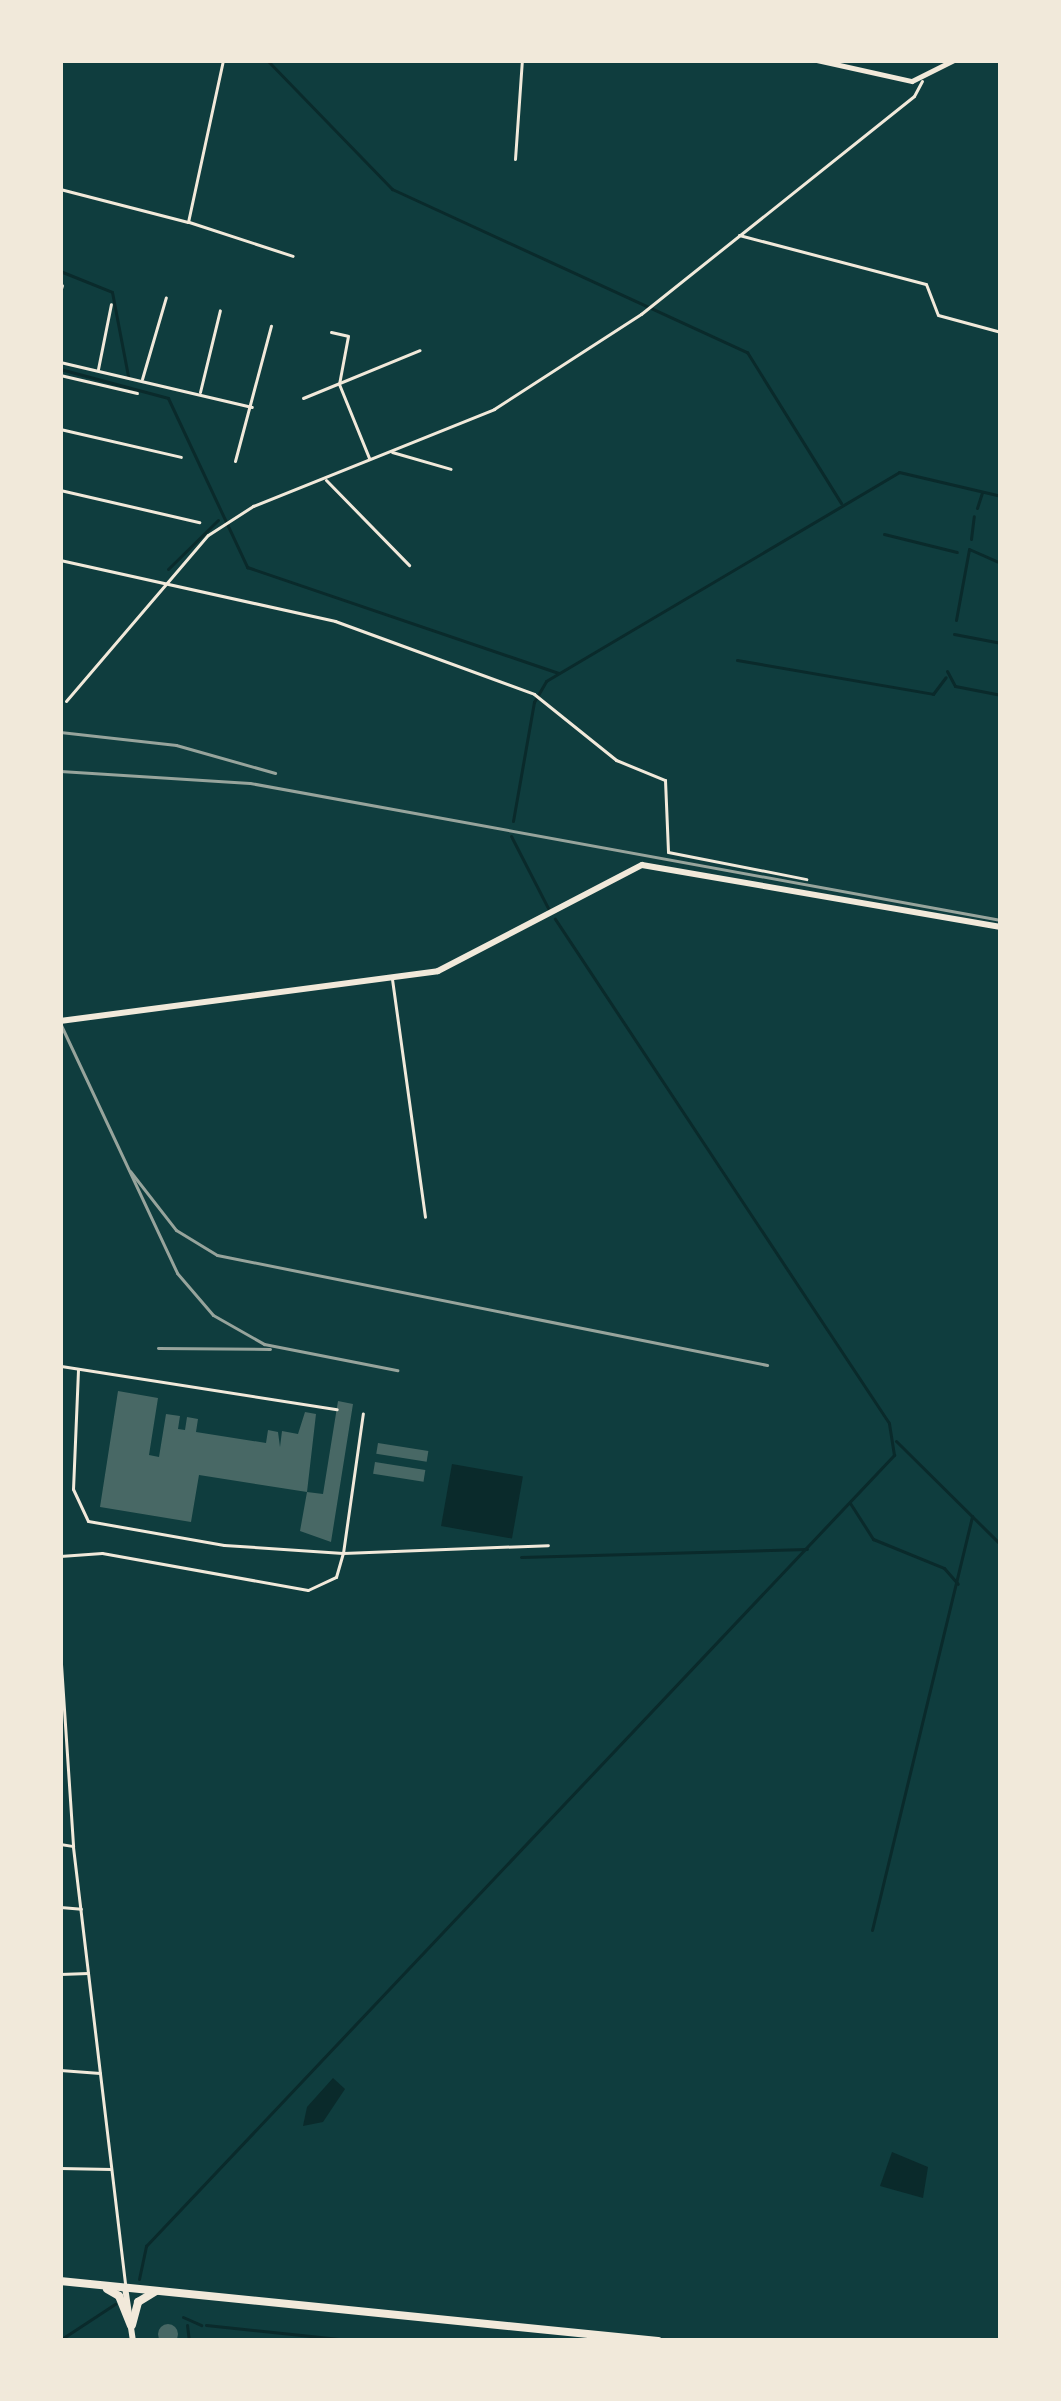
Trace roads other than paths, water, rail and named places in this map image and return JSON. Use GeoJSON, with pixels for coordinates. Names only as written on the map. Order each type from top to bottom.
{"type":"FeatureCollection","features":[{"type":"Feature","properties":{"kind":"highway"},"geometry":{"type":"LineString","coordinates":[[60,2281],[658,2341]]}},
{"type":"Feature","properties":{"kind":"highway"},"geometry":{"type":"LineString","coordinates":[[98,2285],[119,2296],[131,2326]]}},
{"type":"Feature","properties":{"kind":"highway"},"geometry":{"type":"LineString","coordinates":[[131,2326],[138,2302],[158,2290]]}},
{"type":"Feature","properties":{"kind":"main road"},"geometry":{"type":"LineString","coordinates":[[60,1022],[464,964],[642,865],[1001,928]]}},
{"type":"Feature","properties":{"kind":"main road"},"geometry":{"type":"LineString","coordinates":[[125,2287],[133,2341]]}},
{"type":"Feature","properties":{"kind":"street"},"geometry":{"type":"LineString","coordinates":[[188,222],[223,60]]}},
{"type":"Feature","properties":{"kind":"street"},"geometry":{"type":"LineString","coordinates":[[514,159],[522,60]]}},
{"type":"Feature","properties":{"kind":"street"},"geometry":{"type":"LineString","coordinates":[[817,60],[922,81]]}},
{"type":"Feature","properties":{"kind":"street"},"geometry":{"type":"LineString","coordinates":[[66,701],[164,583],[222,526],[494,409],[641,314],[650,302],[914,96],[922,81],[954,60]]}},
{"type":"Feature","properties":{"kind":"street"},"geometry":{"type":"LineString","coordinates":[[60,189],[188,222],[293,256]]}},
{"type":"Feature","properties":{"kind":"street"},"geometry":{"type":"LineString","coordinates":[[738,234],[926,284],[938,316],[1001,332]]}},
{"type":"Feature","properties":{"kind":"street"},"geometry":{"type":"LineString","coordinates":[[60,292],[62,285]]}},
{"type":"Feature","properties":{"kind":"street"},"geometry":{"type":"LineString","coordinates":[[142,381],[166,297]]}},
{"type":"Feature","properties":{"kind":"street"},"geometry":{"type":"LineString","coordinates":[[98,371],[111,304]]}},
{"type":"Feature","properties":{"kind":"street"},"geometry":{"type":"LineString","coordinates":[[199,394],[220,310]]}},
{"type":"Feature","properties":{"kind":"street"},"geometry":{"type":"LineString","coordinates":[[235,461],[271,326]]}},
{"type":"Feature","properties":{"kind":"street"},"geometry":{"type":"LineString","coordinates":[[331,332],[348,337],[339,383],[370,460]]}},
{"type":"Feature","properties":{"kind":"street"},"geometry":{"type":"LineString","coordinates":[[304,398],[420,350]]}},
{"type":"Feature","properties":{"kind":"street"},"geometry":{"type":"LineString","coordinates":[[60,362],[252,406]]}},
{"type":"Feature","properties":{"kind":"street"},"geometry":{"type":"LineString","coordinates":[[60,375],[137,393]]}},
{"type":"Feature","properties":{"kind":"street"},"geometry":{"type":"LineString","coordinates":[[60,429],[181,457]]}},
{"type":"Feature","properties":{"kind":"street"},"geometry":{"type":"LineString","coordinates":[[391,452],[451,469]]}},
{"type":"Feature","properties":{"kind":"street"},"geometry":{"type":"LineString","coordinates":[[325,478],[410,565]]}},
{"type":"Feature","properties":{"kind":"street"},"geometry":{"type":"LineString","coordinates":[[60,490],[200,522]]}},
{"type":"Feature","properties":{"kind":"street"},"geometry":{"type":"LineString","coordinates":[[60,560],[335,621],[534,694],[616,760],[665,780],[668,852],[806,879]]}},
{"type":"Feature","properties":{"kind":"street"},"geometry":{"type":"LineString","coordinates":[[392,977],[425,1216]]}},
{"type":"Feature","properties":{"kind":"street"},"geometry":{"type":"LineString","coordinates":[[60,1110],[60,1377]]}},
{"type":"Feature","properties":{"kind":"street"},"geometry":{"type":"LineString","coordinates":[[61,1366],[337,1409]]}},
{"type":"Feature","properties":{"kind":"street"},"geometry":{"type":"LineString","coordinates":[[78,1370],[73,1481],[88,1521],[224,1544],[343,1553],[548,1545]]}},
{"type":"Feature","properties":{"kind":"street"},"geometry":{"type":"LineString","coordinates":[[60,1556],[102,1553],[308,1590],[336,1577],[363,1413]]}},
{"type":"Feature","properties":{"kind":"street"},"geometry":{"type":"LineString","coordinates":[[60,1648],[74,1847],[125,2287]]}},
{"type":"Feature","properties":{"kind":"street"},"geometry":{"type":"LineString","coordinates":[[60,1844],[74,1847]]}},
{"type":"Feature","properties":{"kind":"street"},"geometry":{"type":"LineString","coordinates":[[60,1907],[81,1909]]}},
{"type":"Feature","properties":{"kind":"street"},"geometry":{"type":"LineString","coordinates":[[60,1974],[88,1973]]}},
{"type":"Feature","properties":{"kind":"street"},"geometry":{"type":"LineString","coordinates":[[60,2070],[100,2073]]}},
{"type":"Feature","properties":{"kind":"street"},"geometry":{"type":"LineString","coordinates":[[60,2168],[111,2169]]}},
{"type":"Feature","properties":{"kind":"water"},"geometry":{"type":"Polygon","coordinates":[[[452,1464],[523,1477],[512,1539],[441,1526],[452,1464]]]}},
{"type":"Feature","properties":{"kind":"water"},"geometry":{"type":"Polygon","coordinates":[[[333,2078],[345,2089],[323,2122],[303,2126],[307,2107],[333,2078]]]}},
{"type":"Feature","properties":{"kind":"water"},"geometry":{"type":"Polygon","coordinates":[[[892,2152],[928,2167],[923,2198],[880,2186],[892,2152]]]}},
{"type":"Feature","properties":{"kind":"waterway"},"geometry":{"type":"LineString","coordinates":[[267,60],[392,189],[747,352],[841,503]]}},
{"type":"Feature","properties":{"kind":"waterway"},"geometry":{"type":"LineString","coordinates":[[60,271],[112,292],[128,376]]}},
{"type":"Feature","properties":{"kind":"waterway"},"geometry":{"type":"LineString","coordinates":[[60,369],[168,398],[247,567],[558,673]]}},
{"type":"Feature","properties":{"kind":"waterway"},"geometry":{"type":"LineString","coordinates":[[513,821],[534,702],[546,681],[899,472],[1001,496]]}},
{"type":"Feature","properties":{"kind":"waterway"},"geometry":{"type":"LineString","coordinates":[[977,508],[982,493]]}},
{"type":"Feature","properties":{"kind":"waterway"},"geometry":{"type":"LineString","coordinates":[[971,539],[974,516]]}},
{"type":"Feature","properties":{"kind":"waterway"},"geometry":{"type":"LineString","coordinates":[[168,569],[218,520]]}},
{"type":"Feature","properties":{"kind":"waterway"},"geometry":{"type":"LineString","coordinates":[[884,534],[957,552]]}},
{"type":"Feature","properties":{"kind":"waterway"},"geometry":{"type":"LineString","coordinates":[[956,620],[969,549],[1001,563]]}},
{"type":"Feature","properties":{"kind":"waterway"},"geometry":{"type":"LineString","coordinates":[[954,634],[1001,643]]}},
{"type":"Feature","properties":{"kind":"waterway"},"geometry":{"type":"LineString","coordinates":[[737,660],[933,694],[946,677]]}},
{"type":"Feature","properties":{"kind":"waterway"},"geometry":{"type":"LineString","coordinates":[[947,671],[955,686],[1001,695]]}},
{"type":"Feature","properties":{"kind":"waterway"},"geometry":{"type":"LineString","coordinates":[[511,836],[549,910]]}},
{"type":"Feature","properties":{"kind":"waterway"},"geometry":{"type":"LineString","coordinates":[[139,2279],[146,2246],[894,1455],[889,1423],[555,919]]}},
{"type":"Feature","properties":{"kind":"waterway"},"geometry":{"type":"LineString","coordinates":[[896,1441],[1001,1545]]}},
{"type":"Feature","properties":{"kind":"waterway"},"geometry":{"type":"LineString","coordinates":[[850,1503],[873,1539],[944,1568],[958,1584]]}},
{"type":"Feature","properties":{"kind":"waterway"},"geometry":{"type":"LineString","coordinates":[[872,1930],[972,1516]]}},
{"type":"Feature","properties":{"kind":"waterway"},"geometry":{"type":"LineString","coordinates":[[521,1557],[807,1549]]}},
{"type":"Feature","properties":{"kind":"waterway"},"geometry":{"type":"LineString","coordinates":[[60,2340],[115,2304]]}},
{"type":"Feature","properties":{"kind":"waterway"},"geometry":{"type":"LineString","coordinates":[[183,2317],[201,2325]]}},
{"type":"Feature","properties":{"kind":"waterway"},"geometry":{"type":"LineString","coordinates":[[187,2325],[189,2341]]}},
{"type":"Feature","properties":{"kind":"waterway"},"geometry":{"type":"LineString","coordinates":[[206,2325],[358,2341]]}},
{"type":"Feature","properties":{"kind":"railway"},"geometry":{"type":"LineString","coordinates":[[60,732],[176,745],[275,773]]}},
{"type":"Feature","properties":{"kind":"railway"},"geometry":{"type":"LineString","coordinates":[[60,771],[250,783],[1001,920]]}},
{"type":"Feature","properties":{"kind":"railway"},"geometry":{"type":"LineString","coordinates":[[60,1023],[177,1273],[213,1315],[264,1344],[397,1370]]}},
{"type":"Feature","properties":{"kind":"railway"},"geometry":{"type":"LineString","coordinates":[[130,1171],[176,1230],[217,1255],[767,1365]]}},
{"type":"Feature","properties":{"kind":"railway"},"geometry":{"type":"LineString","coordinates":[[158,1348],[270,1349]]}}]}
